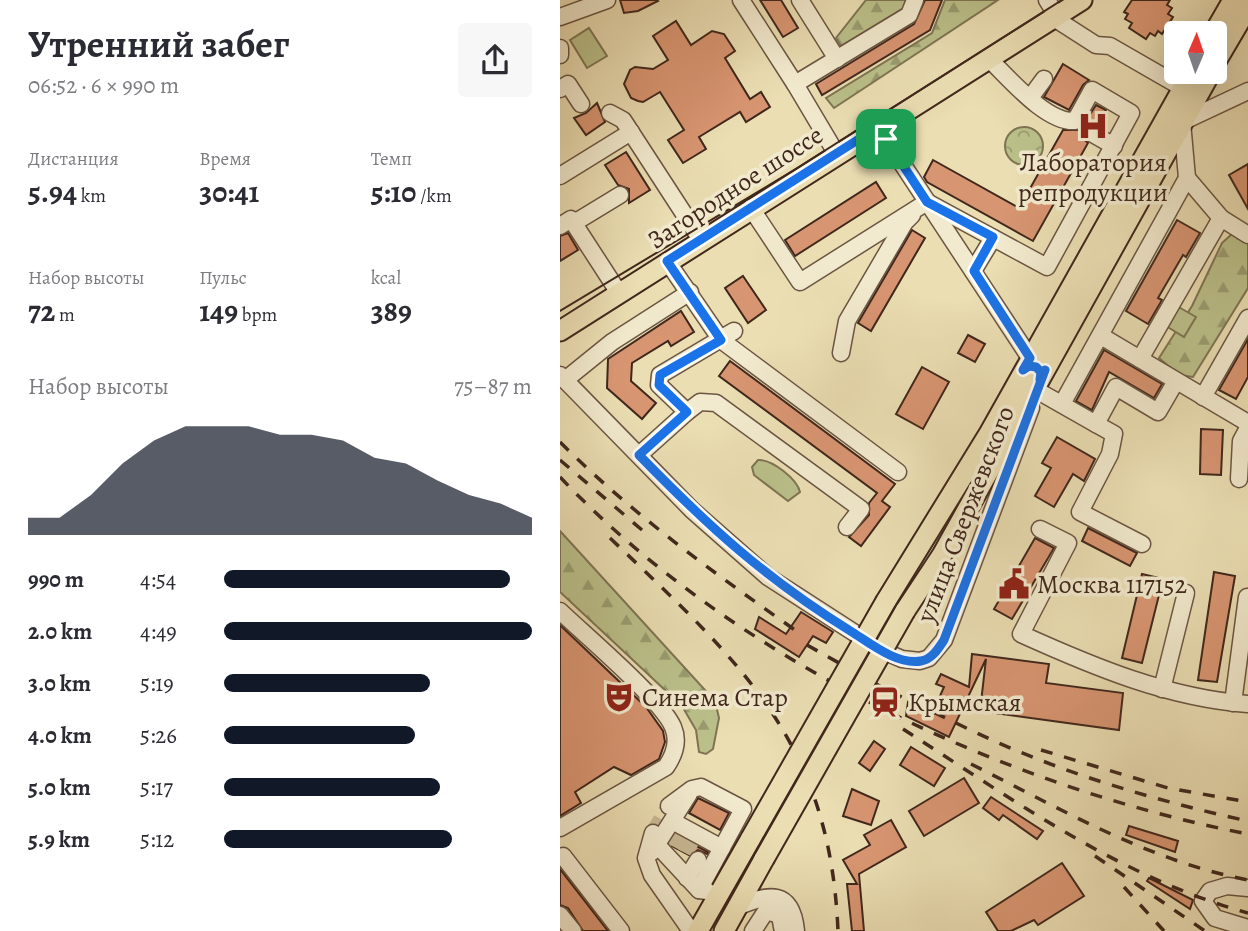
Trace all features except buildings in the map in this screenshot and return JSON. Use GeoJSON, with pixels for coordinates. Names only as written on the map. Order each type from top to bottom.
{"type":"FeatureCollection","features":[{"type":"Feature","properties":{"kind":"main road","name":"Загородное шоссе"},"geometry":{"type":"LineString","coordinates":[[560,331],[836,153],[989,59],[1052,11],[1082,0]]}},
{"type":"Feature","properties":{"kind":"main road"},"geometry":{"type":"LineString","coordinates":[[1221,21],[1233,0]]}},
{"type":"Feature","properties":{"kind":"main road"},"geometry":{"type":"LineString","coordinates":[[1227,43],[1248,7]]}},
{"type":"Feature","properties":{"kind":"main road"},"geometry":{"type":"LineString","coordinates":[[724,931],[905,611],[942,555],[1185,84]]}},
{"type":"Feature","properties":{"kind":"main road"},"geometry":{"type":"LineString","coordinates":[[1055,332],[1204,84]]}},
{"type":"Feature","properties":{"kind":"main road"},"geometry":{"type":"LineString","coordinates":[[698,931],[886,601],[1035,374]]}},
{"type":"Feature","properties":{"kind":"street"},"geometry":{"type":"LineString","coordinates":[[560,16],[607,0]]}},
{"type":"Feature","properties":{"kind":"street"},"geometry":{"type":"LineString","coordinates":[[741,0],[836,153]]}},
{"type":"Feature","properties":{"kind":"street"},"geometry":{"type":"LineString","coordinates":[[800,0],[837,58]]}},
{"type":"Feature","properties":{"kind":"street"},"geometry":{"type":"LineString","coordinates":[[794,84],[909,15],[915,0]]}},
{"type":"Feature","properties":{"kind":"street"},"geometry":{"type":"LineString","coordinates":[[1052,11],[1096,46],[1110,46],[1164,70]]}},
{"type":"Feature","properties":{"kind":"street"},"geometry":{"type":"LineString","coordinates":[[560,48],[560,55]]}},
{"type":"Feature","properties":{"kind":"street"},"geometry":{"type":"LineString","coordinates":[[927,202],[1047,267],[1131,113],[1092,90],[1077,123],[1065,122],[1030,98],[989,59]]}},
{"type":"Feature","properties":{"kind":"street"},"geometry":{"type":"LineString","coordinates":[[1030,98],[1044,79]]}},
{"type":"Feature","properties":{"kind":"street"},"geometry":{"type":"LineString","coordinates":[[560,89],[568,84],[581,104]]}},
{"type":"Feature","properties":{"kind":"street"},"geometry":{"type":"LineString","coordinates":[[1062,404],[1187,178],[1182,122],[1248,91]]}},
{"type":"Feature","properties":{"kind":"street"},"geometry":{"type":"LineString","coordinates":[[610,113],[623,120],[701,240]]}},
{"type":"Feature","properties":{"kind":"street"},"geometry":{"type":"LineString","coordinates":[[878,127],[974,271],[1035,374],[1062,404],[1114,434],[1110,454],[1080,512],[1142,544]]}},
{"type":"Feature","properties":{"kind":"street"},"geometry":{"type":"LineString","coordinates":[[560,176],[631,132]]}},
{"type":"Feature","properties":{"kind":"street"},"geometry":{"type":"LineString","coordinates":[[1093,134],[1114,146]]}},
{"type":"Feature","properties":{"kind":"street"},"geometry":{"type":"LineString","coordinates":[[1187,178],[1221,218],[1248,235]]}},
{"type":"Feature","properties":{"kind":"street"},"geometry":{"type":"LineString","coordinates":[[619,293],[567,225],[620,195]]}},
{"type":"Feature","properties":{"kind":"street"},"geometry":{"type":"LineString","coordinates":[[751,208],[800,282],[927,202]]}},
{"type":"Feature","properties":{"kind":"street"},"geometry":{"type":"LineString","coordinates":[[841,353],[847,321],[905,222],[927,202]]}},
{"type":"Feature","properties":{"kind":"street"},"geometry":{"type":"LineString","coordinates":[[1140,359],[1221,218]]}},
{"type":"Feature","properties":{"kind":"street"},"geometry":{"type":"LineString","coordinates":[[974,271],[993,237]]}},
{"type":"Feature","properties":{"kind":"street"},"geometry":{"type":"LineString","coordinates":[[667,261],[728,335],[898,472]]}},
{"type":"Feature","properties":{"kind":"street"},"geometry":{"type":"LineString","coordinates":[[563,377],[690,292]]}},
{"type":"Feature","properties":{"kind":"street"},"geometry":{"type":"LineString","coordinates":[[1203,397],[1248,318]]}},
{"type":"Feature","properties":{"kind":"street"},"geometry":{"type":"LineString","coordinates":[[687,412],[659,385],[660,375],[728,335]]}},
{"type":"Feature","properties":{"kind":"street"},"geometry":{"type":"LineString","coordinates":[[1101,336],[1248,425],[1241,441],[1239,479]]}},
{"type":"Feature","properties":{"kind":"street","name":"улица Свержевского"},"geometry":{"type":"LineString","coordinates":[[563,377],[730,546],[768,577],[881,650],[902,659],[920,661],[933,655],[944,640],[1035,374]]}},
{"type":"Feature","properties":{"kind":"street"},"geometry":{"type":"LineString","coordinates":[[1096,424],[1116,387],[1158,412],[1176,381]]}},
{"type":"Feature","properties":{"kind":"street"},"geometry":{"type":"LineString","coordinates":[[639,455],[700,402],[716,403],[861,509],[847,527]]}},
{"type":"Feature","properties":{"kind":"street"},"geometry":{"type":"LineString","coordinates":[[1040,528],[1068,543],[1021,634],[1092,666],[1162,689],[1241,704],[1247,597]]}},
{"type":"Feature","properties":{"kind":"street"},"geometry":{"type":"LineString","coordinates":[[1162,689],[1186,593]]}},
{"type":"Feature","properties":{"kind":"street"},"geometry":{"type":"LineString","coordinates":[[560,611],[662,710],[674,729],[676,742],[674,756],[666,767],[560,828]]}},
{"type":"Feature","properties":{"kind":"street"},"geometry":{"type":"LineString","coordinates":[[669,806],[692,789],[701,787],[743,809],[686,848],[646,858],[652,875],[691,931]]}},
{"type":"Feature","properties":{"kind":"street"},"geometry":{"type":"LineString","coordinates":[[692,789],[686,848],[714,891],[723,888]]}},
{"type":"Feature","properties":{"kind":"street"},"geometry":{"type":"LineString","coordinates":[[560,857],[621,931]]}},
{"type":"Feature","properties":{"kind":"street"},"geometry":{"type":"LineString","coordinates":[[1248,888],[1227,886],[1210,891],[1203,901],[1215,918],[1248,928]]}},
{"type":"Feature","properties":{"kind":"street"},"geometry":{"type":"LineString","coordinates":[[764,897],[780,898],[794,911],[789,929],[780,915],[766,911],[755,928],[736,909],[764,897]]}},
{"type":"Feature","properties":{"kind":"street"},"geometry":{"type":"LineString","coordinates":[[560,915],[573,931]]}},
{"type":"Feature","properties":{"kind":"green space"},"geometry":{"type":"Polygon","coordinates":[[[866,0],[909,0],[907,6],[841,46],[836,38],[866,0]]]}},
{"type":"Feature","properties":{"kind":"green space"},"geometry":{"type":"Polygon","coordinates":[[[945,0],[998,0],[834,108],[826,98],[932,33],[945,0]]]}},
{"type":"Feature","properties":{"kind":"green space"},"geometry":{"type":"Polygon","coordinates":[[[589,28],[607,56],[587,68],[570,40],[589,28]]]}},
{"type":"Feature","properties":{"kind":"green space"},"geometry":{"type":"Polygon","coordinates":[[[1024,127],[1038,132],[1043,146],[1038,160],[1024,165],[1010,160],[1005,146],[1010,132],[1024,127]]]}},
{"type":"Feature","properties":{"kind":"green space"},"geometry":{"type":"Polygon","coordinates":[[[1233,233],[1248,240],[1248,288],[1193,377],[1179,375],[1159,358],[1192,306],[1222,243],[1233,233]]]}},
{"type":"Feature","properties":{"kind":"green space"},"geometry":{"type":"Polygon","coordinates":[[[1177,306],[1196,317],[1184,337],[1166,326],[1177,306]]]}},
{"type":"Feature","properties":{"kind":"green space"},"geometry":{"type":"Polygon","coordinates":[[[758,460],[783,471],[794,481],[800,492],[788,501],[754,475],[752,467],[758,460]]]}},
{"type":"Feature","properties":{"kind":"green space"},"geometry":{"type":"Polygon","coordinates":[[[560,531],[715,701],[719,718],[713,749],[706,754],[699,752],[696,730],[682,706],[560,592],[560,531]]]}},
{"type":"Feature","properties":{"kind":"tunnel"},"geometry":{"type":"LineString","coordinates":[[653,833],[669,806]]}},
{"type":"Feature","properties":{"kind":"tunnel"},"geometry":{"type":"LineString","coordinates":[[674,847],[682,832]]}},
{"type":"Feature","properties":{"kind":"tunnel"},"geometry":{"type":"LineString","coordinates":[[685,853],[693,838]]}},
{"type":"Feature","properties":{"kind":"tram line"},"geometry":{"type":"LineString","coordinates":[[560,311],[799,167],[1062,0]]}},
{"type":"Feature","properties":{"kind":"railway"},"geometry":{"type":"LineString","coordinates":[[560,442],[647,520],[802,635]]}},
{"type":"Feature","properties":{"kind":"railway"},"geometry":{"type":"LineString","coordinates":[[560,460],[642,530]]}},
{"type":"Feature","properties":{"kind":"railway"},"geometry":{"type":"LineString","coordinates":[[560,477],[629,543],[706,603],[789,658],[877,706],[968,748],[1062,784],[1155,813],[1248,834]]}},
{"type":"Feature","properties":{"kind":"railway"},"geometry":{"type":"LineString","coordinates":[[610,538],[737,666],[770,709],[797,755],[817,806],[831,864],[838,931]]}},
{"type":"Feature","properties":{"kind":"railway"},"geometry":{"type":"LineString","coordinates":[[807,645],[887,690],[950,720]]}},
{"type":"Feature","properties":{"kind":"railway"},"geometry":{"type":"LineString","coordinates":[[956,723],[1026,755],[1099,781],[1248,821]]}},
{"type":"Feature","properties":{"kind":"railway"},"geometry":{"type":"LineString","coordinates":[[903,729],[1027,809],[1112,858],[1201,898],[1248,913]]}},
{"type":"Feature","properties":{"kind":"railway"},"geometry":{"type":"LineString","coordinates":[[1041,750],[1168,788],[1248,802]]}},
{"type":"Feature","properties":{"kind":"railway"},"geometry":{"type":"LineString","coordinates":[[971,764],[1141,847],[1211,871],[1248,880]]}},
{"type":"Feature","properties":{"kind":"railway"},"geometry":{"type":"LineString","coordinates":[[1095,856],[1205,931]]}},
{"type":"Feature","properties":{"kind":"railway"},"geometry":{"type":"LineString","coordinates":[[1124,887],[1164,931]]}},
{"type":"Feature","properties":{"kind":"place","name":"Лаборатория репродукции"},"geometry":{"type":"Point","coordinates":[1093,126]}},
{"type":"Feature","properties":{"kind":"place","name":"Москва 117152"},"geometry":{"type":"Point","coordinates":[1014,584]}},
{"type":"Feature","properties":{"kind":"place","name":"Синема Стар"},"geometry":{"type":"Point","coordinates":[619,697]}},
{"type":"Feature","properties":{"kind":"place","name":"Крымская"},"geometry":{"type":"Point","coordinates":[885,702]}},
{"type":"Feature","properties":{"kind":"route"},"geometry":{"type":"LineString","coordinates":[[878,127],[886,139],[927,202],[993,237],[974,271],[1030,358],[1023,370],[1029,366],[1036,367],[1041,372],[1040,380],[1045,370],[944,640],[933,655],[920,661],[902,659],[881,650],[768,577],[730,546],[639,455],[687,412],[659,385],[660,375],[721,340],[667,261],[878,127]]}}]}
